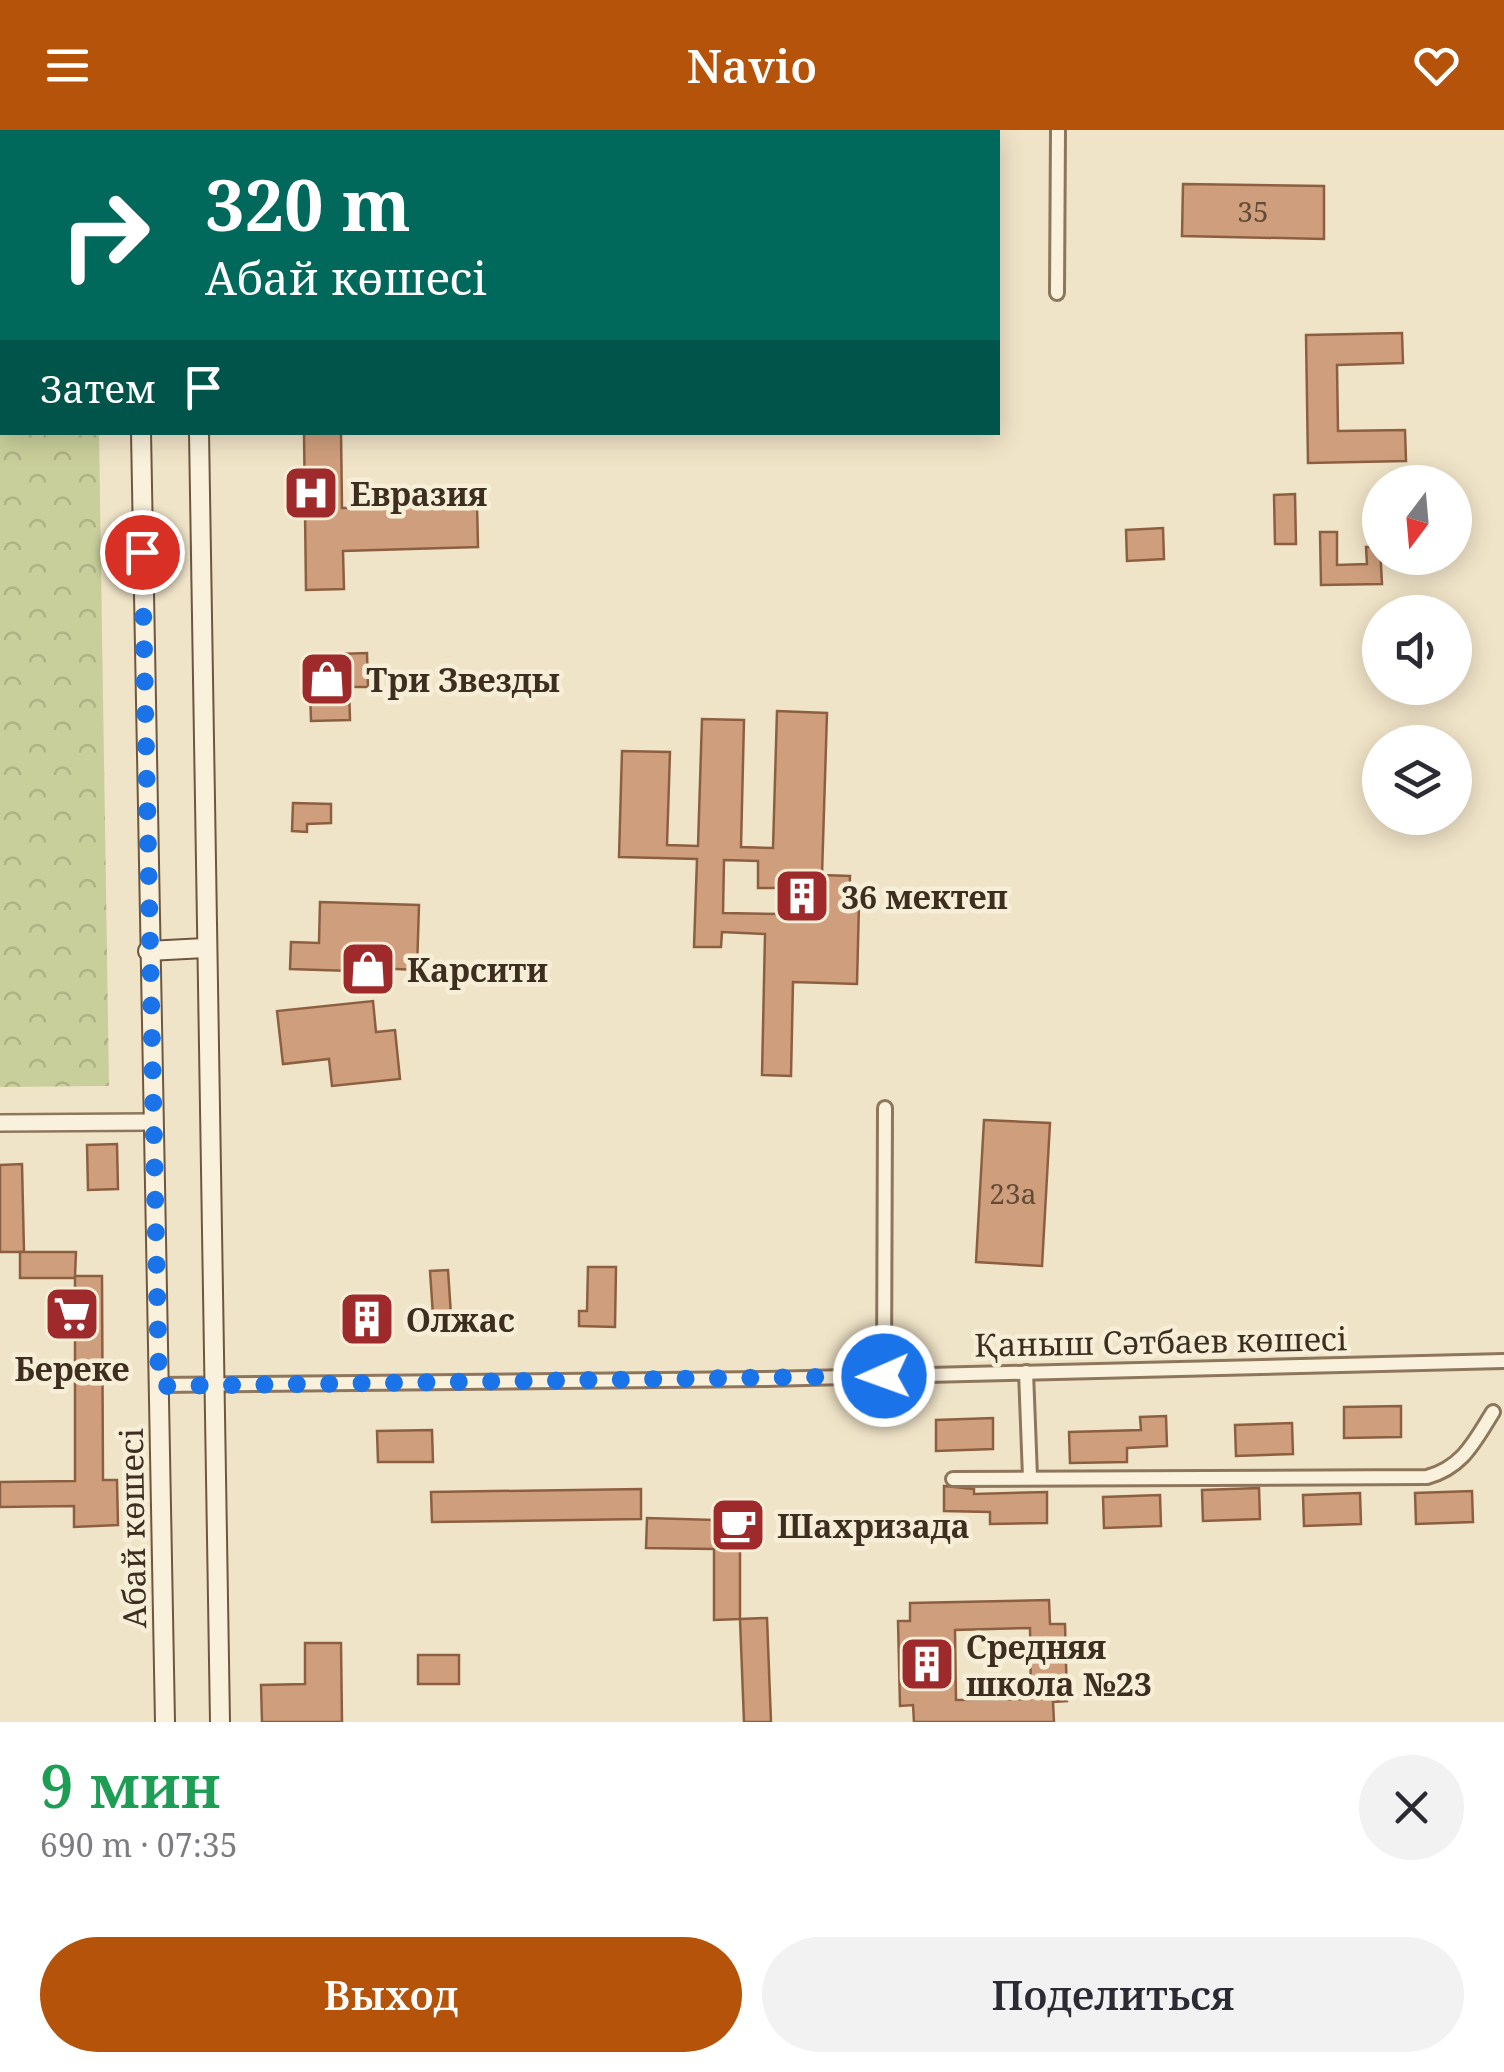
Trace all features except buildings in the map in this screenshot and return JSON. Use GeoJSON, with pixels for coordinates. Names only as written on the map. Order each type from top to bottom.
{"type":"FeatureCollection","features":[{"type":"Feature","properties":{"kind":"main road","name":"Абай көшесі"},"geometry":{"type":"LineString","coordinates":[[141,435],[165,1722]]}},
{"type":"Feature","properties":{"kind":"main road"},"geometry":{"type":"LineString","coordinates":[[199,435],[220,1722]]}},
{"type":"Feature","properties":{"kind":"main road"},"geometry":{"type":"LineString","coordinates":[[148,951],[205,948]]}},
{"type":"Feature","properties":{"kind":"street"},"geometry":{"type":"LineString","coordinates":[[1057,292],[1058,130]]}},
{"type":"Feature","properties":{"kind":"street"},"geometry":{"type":"LineString","coordinates":[[884,1376],[885,1108]]}},
{"type":"Feature","properties":{"kind":"street"},"geometry":{"type":"LineString","coordinates":[[0,1124],[152,1122]]}},
{"type":"Feature","properties":{"kind":"street","name":"Қаныш Сәтбаев көшесі"},"geometry":{"type":"LineString","coordinates":[[159,1386],[884,1376],[1504,1361]]}},
{"type":"Feature","properties":{"kind":"street"},"geometry":{"type":"LineString","coordinates":[[1026,1372],[1030,1477]]}},
{"type":"Feature","properties":{"kind":"street"},"geometry":{"type":"LineString","coordinates":[[953,1479],[1427,1477],[1448,1471],[1464,1459],[1493,1412]]}},
{"type":"Feature","properties":{"kind":"green space"},"geometry":{"type":"Polygon","coordinates":[[[0,435],[99,435],[109,1086],[0,1087],[0,435]]]}},
{"type":"Feature","properties":{"kind":"place","name":"Евразия"},"geometry":{"type":"Point","coordinates":[311,493]}},
{"type":"Feature","properties":{"kind":"place","name":"Три Звезды"},"geometry":{"type":"Point","coordinates":[327,679]}},
{"type":"Feature","properties":{"kind":"place","name":"36 мектеп"},"geometry":{"type":"Point","coordinates":[802,896]}},
{"type":"Feature","properties":{"kind":"place","name":"Карсити"},"geometry":{"type":"Point","coordinates":[368,969]}},
{"type":"Feature","properties":{"kind":"place","name":"Береке"},"geometry":{"type":"Point","coordinates":[72,1314]}},
{"type":"Feature","properties":{"kind":"place","name":"Олжас"},"geometry":{"type":"Point","coordinates":[367,1319]}},
{"type":"Feature","properties":{"kind":"place","name":"Шахризада"},"geometry":{"type":"Point","coordinates":[738,1525]}},
{"type":"Feature","properties":{"kind":"place","name":"Средняя школа №23"},"geometry":{"type":"Point","coordinates":[927,1664]}},
{"type":"Feature","properties":{"kind":"route"},"geometry":{"type":"LineString","coordinates":[[142,552],[159,1386],[884,1376]]}}]}
